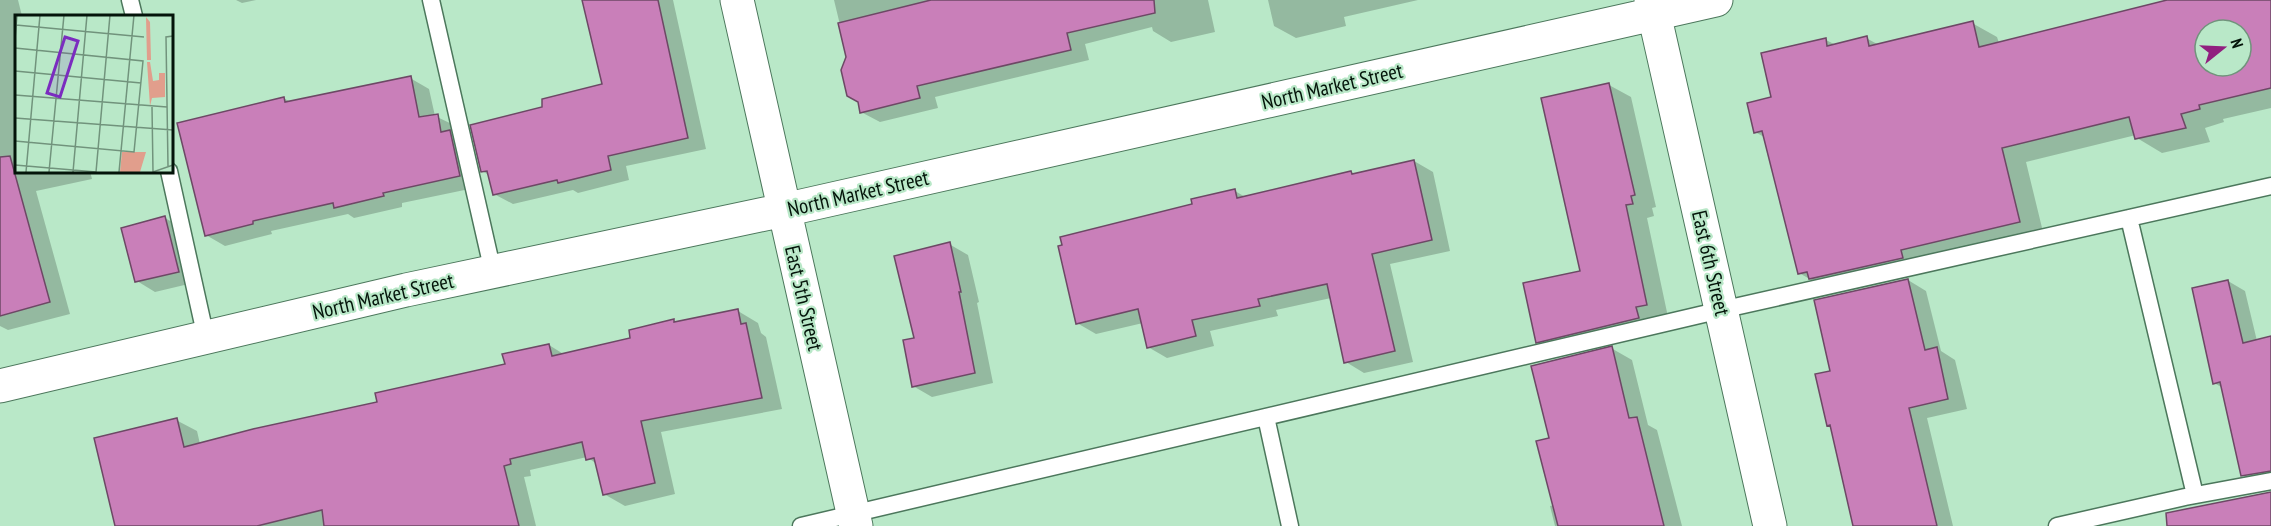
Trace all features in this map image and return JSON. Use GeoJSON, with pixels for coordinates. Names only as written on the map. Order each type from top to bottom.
{"type":"FeatureCollection","features":[{"type":"Feature","properties":{"kind":"street","name":"East 5th Street"},"geometry":{"type":"LineString","coordinates":[[737,0],[855,521]]}},
{"type":"Feature","properties":{"kind":"street","name":"North Market Street"},"geometry":{"type":"LineString","coordinates":[[0,386],[493,272],[784,210],[1652,7],[1716,0]]}},
{"type":"Feature","properties":{"kind":"street","name":"East 6th Street"},"geometry":{"type":"LineString","coordinates":[[1652,7],[1770,526]]}},
{"type":"Feature","properties":{"kind":"lane"},"geometry":{"type":"LineString","coordinates":[[130,0],[134,15]]}},
{"type":"Feature","properties":{"kind":"lane"},"geometry":{"type":"LineString","coordinates":[[431,0],[493,272]]}},
{"type":"Feature","properties":{"kind":"lane"},"geometry":{"type":"LineString","coordinates":[[169,172],[206,338]]}},
{"type":"Feature","properties":{"kind":"lane"},"geometry":{"type":"LineString","coordinates":[[801,526],[855,521],[1266,417],[1721,310],[2271,186]]}},
{"type":"Feature","properties":{"kind":"lane"},"geometry":{"type":"LineString","coordinates":[[2129,218],[2195,495]]}},
{"type":"Feature","properties":{"kind":"lane"},"geometry":{"type":"LineString","coordinates":[[1266,417],[1290,526]]}},
{"type":"Feature","properties":{"kind":"lane"},"geometry":{"type":"LineString","coordinates":[[2056,526],[2195,495],[2271,481]]}},
{"type":"Feature","properties":{"kind":"building"},"geometry":{"type":"Polygon","coordinates":[[[582,0],[658,0],[688,138],[608,156],[611,170],[493,195],[487,171],[481,172],[470,125],[542,107],[542,99],[602,84],[582,0]]]}},
{"type":"Feature","properties":{"kind":"building"},"geometry":{"type":"Polygon","coordinates":[[[931,0],[1154,0],[1155,13],[1067,33],[1071,50],[917,86],[920,98],[860,113],[858,102],[847,96],[841,70],[846,57],[838,23],[931,0]]]}},
{"type":"Feature","properties":{"kind":"building"},"geometry":{"type":"Polygon","coordinates":[[[2167,0],[2271,0],[2271,88],[2199,105],[2200,109],[2181,114],[2186,128],[2135,139],[2129,117],[2002,148],[2020,222],[1901,250],[1903,258],[1809,279],[1807,272],[1798,274],[1762,131],[1754,133],[1747,103],[1771,97],[1761,53],[1826,38],[1827,46],[1867,36],[1869,46],[1973,21],[1979,47],[2167,0]]]}},
{"type":"Feature","properties":{"kind":"building"},"geometry":{"type":"Polygon","coordinates":[[[411,76],[419,117],[438,114],[441,132],[450,130],[460,176],[383,193],[384,196],[334,208],[333,203],[253,221],[253,224],[205,236],[177,123],[284,97],[285,102],[411,76]]]}},
{"type":"Feature","properties":{"kind":"building"},"geometry":{"type":"Polygon","coordinates":[[[1609,83],[1635,195],[1631,196],[1633,204],[1626,205],[1647,305],[1636,307],[1639,318],[1536,343],[1523,283],[1580,271],[1541,98],[1609,83]]]}},
{"type":"Feature","properties":{"kind":"building"},"geometry":{"type":"Polygon","coordinates":[[[10,156],[50,302],[0,316],[0,157],[10,156]]]}},
{"type":"Feature","properties":{"kind":"building"},"geometry":{"type":"Polygon","coordinates":[[[1414,160],[1432,240],[1372,254],[1395,351],[1344,363],[1327,284],[1258,299],[1260,306],[1192,320],[1196,336],[1147,348],[1138,309],[1076,324],[1058,246],[1062,245],[1060,237],[1192,204],[1191,199],[1235,189],[1237,198],[1351,171],[1352,174],[1414,160]]]}},
{"type":"Feature","properties":{"kind":"building"},"geometry":{"type":"Polygon","coordinates":[[[165,216],[179,272],[135,282],[121,228],[165,216]]]}},
{"type":"Feature","properties":{"kind":"building"},"geometry":{"type":"Polygon","coordinates":[[[950,242],[975,373],[912,387],[903,340],[914,338],[894,256],[950,242]]]}},
{"type":"Feature","properties":{"kind":"building"},"geometry":{"type":"Polygon","coordinates":[[[1908,279],[1925,350],[1937,347],[1948,399],[1909,408],[1937,526],[1853,526],[1830,425],[1827,426],[1815,374],[1830,371],[1814,300],[1908,279]]]}},
{"type":"Feature","properties":{"kind":"building"},"geometry":{"type":"Polygon","coordinates":[[[2228,280],[2243,343],[2271,336],[2271,471],[2241,476],[2220,382],[2213,384],[2192,288],[2228,280]]]}},
{"type":"Feature","properties":{"kind":"building"},"geometry":{"type":"Polygon","coordinates":[[[738,309],[741,324],[746,323],[762,398],[641,421],[655,483],[603,495],[594,458],[586,460],[582,442],[510,459],[511,464],[504,466],[519,526],[324,526],[322,510],[257,526],[115,526],[94,438],[177,418],[184,447],[253,429],[377,402],[375,393],[505,364],[502,354],[549,344],[552,356],[630,338],[629,330],[674,319],[674,322],[738,309]]]}},
{"type":"Feature","properties":{"kind":"building"},"geometry":{"type":"Polygon","coordinates":[[[1612,346],[1629,418],[1637,417],[1664,526],[1558,526],[1536,441],[1549,438],[1531,366],[1612,346]]]}},
{"type":"Feature","properties":{"kind":"building"},"geometry":{"type":"Polygon","coordinates":[[[2271,492],[2271,526],[2167,526],[2166,513],[2271,492]]]}}]}
